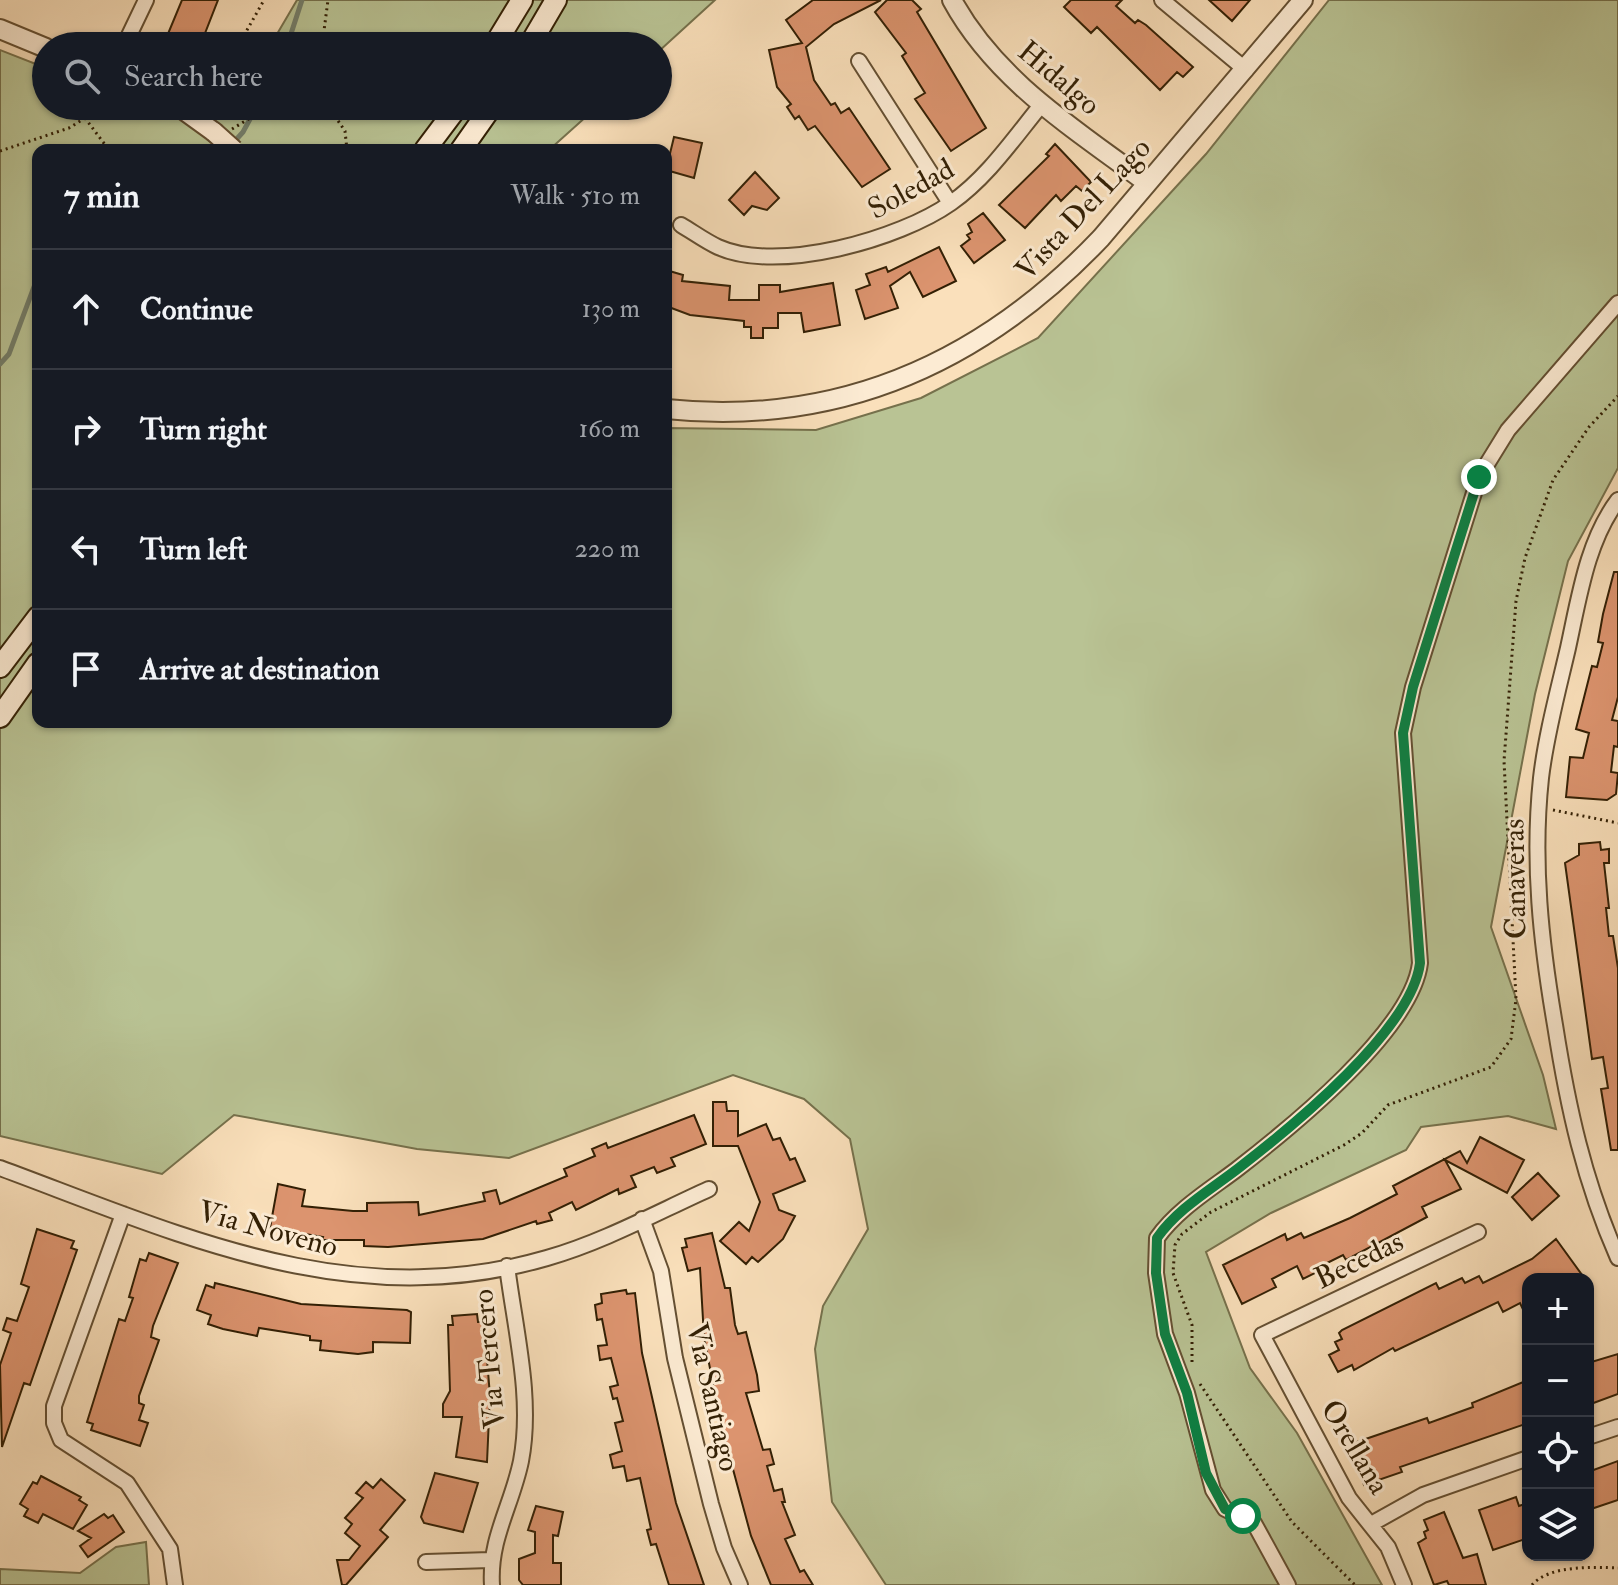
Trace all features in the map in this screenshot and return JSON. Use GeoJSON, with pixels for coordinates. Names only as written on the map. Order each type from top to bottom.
{"type":"FeatureCollection","features":[{"type":"Feature","properties":{"kind":"main road"},"geometry":{"type":"LineString","coordinates":[[503,32],[522,0]]}},
{"type":"Feature","properties":{"kind":"main road"},"geometry":{"type":"LineString","coordinates":[[537,32],[556,0]]}},
{"type":"Feature","properties":{"kind":"main road"},"geometry":{"type":"LineString","coordinates":[[430,144],[448,120]]}},
{"type":"Feature","properties":{"kind":"main road"},"geometry":{"type":"LineString","coordinates":[[465,144],[482,120]]}},
{"type":"Feature","properties":{"kind":"main road"},"geometry":{"type":"LineString","coordinates":[[0,667],[32,625]]}},
{"type":"Feature","properties":{"kind":"main road"},"geometry":{"type":"LineString","coordinates":[[0,717],[32,672]]}},
{"type":"Feature","properties":{"kind":"street"},"geometry":{"type":"LineString","coordinates":[[131,32],[146,0]]}},
{"type":"Feature","properties":{"kind":"street","name":"Hidalgo"},"geometry":{"type":"LineString","coordinates":[[952,0],[990,57],[1042,104],[1147,183]]}},
{"type":"Feature","properties":{"kind":"street"},"geometry":{"type":"LineString","coordinates":[[1162,0],[1246,70]]}},
{"type":"Feature","properties":{"kind":"street","name":"Vista Del Lago"},"geometry":{"type":"LineString","coordinates":[[672,409],[746,413],[812,404],[887,385],[934,365],[998,329],[1033,304],[1083,257],[1303,0]]}},
{"type":"Feature","properties":{"kind":"street"},"geometry":{"type":"LineString","coordinates":[[0,29],[32,42]]}},
{"type":"Feature","properties":{"kind":"street"},"geometry":{"type":"LineString","coordinates":[[859,61],[950,203]]}},
{"type":"Feature","properties":{"kind":"street","name":"Soledad"},"geometry":{"type":"LineString","coordinates":[[681,225],[719,248],[747,254],[801,255],[865,243],[907,227],[950,203],[980,178],[1042,104]]}},
{"type":"Feature","properties":{"kind":"street"},"geometry":{"type":"LineString","coordinates":[[197,120],[227,144]]}},
{"type":"Feature","properties":{"kind":"street"},"geometry":{"type":"LineString","coordinates":[[1288,1585],[1275,1568],[1267,1541],[1254,1523],[1225,1509],[1213,1490],[1187,1393],[1165,1334],[1156,1273],[1157,1238],[1183,1210],[1293,1125],[1377,1042],[1418,983],[1420,963],[1403,733],[1413,687],[1479,477],[1508,430],[1618,303]]}},
{"type":"Feature","properties":{"kind":"street","name":"Canaveras"},"geometry":{"type":"LineString","coordinates":[[1618,500],[1606,516],[1583,581],[1541,776],[1536,852],[1540,937],[1572,1123],[1593,1202],[1618,1258]]}},
{"type":"Feature","properties":{"kind":"street","name":"Via Noveno"},"geometry":{"type":"LineString","coordinates":[[0,1168],[123,1214],[259,1259],[352,1276],[451,1276],[546,1258],[709,1189]]}},
{"type":"Feature","properties":{"kind":"street"},"geometry":{"type":"LineString","coordinates":[[123,1214],[54,1406],[54,1423],[61,1440],[127,1483],[170,1549],[175,1585]]}},
{"type":"Feature","properties":{"kind":"street","name":"Via Santiago"},"geometry":{"type":"LineString","coordinates":[[642,1219],[661,1271],[675,1358],[711,1504],[724,1548],[740,1585]]}},
{"type":"Feature","properties":{"kind":"street","name":"Becedas"},"geometry":{"type":"LineString","coordinates":[[1262,1335],[1478,1232]]}},
{"type":"Feature","properties":{"kind":"street","name":"Via Tercero"},"geometry":{"type":"LineString","coordinates":[[492,1585],[490,1560],[520,1463],[525,1424],[523,1380],[507,1266]]}},
{"type":"Feature","properties":{"kind":"street","name":"Orellana"},"geometry":{"type":"LineString","coordinates":[[1262,1335],[1349,1498],[1388,1547],[1404,1585]]}},
{"type":"Feature","properties":{"kind":"street"},"geometry":{"type":"LineString","coordinates":[[1594,1435],[1618,1427]]}},
{"type":"Feature","properties":{"kind":"street"},"geometry":{"type":"LineString","coordinates":[[1371,1524],[1423,1495],[1522,1460]]}},
{"type":"Feature","properties":{"kind":"street"},"geometry":{"type":"LineString","coordinates":[[426,1562],[490,1560]]}},
{"type":"Feature","properties":{"kind":"path"},"geometry":{"type":"LineString","coordinates":[[246,32],[264,0]]}},
{"type":"Feature","properties":{"kind":"path"},"geometry":{"type":"LineString","coordinates":[[324,32],[328,0]]}},
{"type":"Feature","properties":{"kind":"path"},"geometry":{"type":"LineString","coordinates":[[0,151],[69,128],[82,120]]}},
{"type":"Feature","properties":{"kind":"path"},"geometry":{"type":"LineString","coordinates":[[86,120],[104,144]]}},
{"type":"Feature","properties":{"kind":"path"},"geometry":{"type":"LineString","coordinates":[[338,120],[345,131],[346,144]]}},
{"type":"Feature","properties":{"kind":"path"},"geometry":{"type":"LineString","coordinates":[[1553,810],[1618,823]]}},
{"type":"Feature","properties":{"kind":"path"},"geometry":{"type":"LineString","coordinates":[[1532,1585],[1537,1578],[1556,1572],[1618,1568]]}},
{"type":"Feature","properties":{"kind":"green space"},"geometry":{"type":"Polygon","coordinates":[[[297,0],[715,0],[672,39],[672,32],[278,32],[297,0]]]}},
{"type":"Feature","properties":{"kind":"green space"},"geometry":{"type":"Polygon","coordinates":[[[1329,0],[1618,0],[1618,468],[1568,561],[1535,694],[1491,927],[1543,1075],[1556,1129],[1508,1116],[1421,1127],[1406,1150],[1271,1213],[1206,1252],[1250,1368],[1297,1433],[1382,1585],[886,1585],[832,1502],[815,1349],[823,1306],[868,1229],[850,1139],[804,1099],[733,1075],[509,1158],[417,1149],[234,1115],[162,1174],[0,1136],[0,50],[32,63],[32,120],[582,120],[556,144],[32,144],[32,728],[672,728],[672,428],[816,430],[921,398],[1038,338],[1206,154],[1329,0]]]}},
{"type":"Feature","properties":{"kind":"green space"},"geometry":{"type":"Polygon","coordinates":[[[146,1542],[149,1585],[0,1585],[0,1569],[80,1573],[116,1547],[146,1542]]]}},
{"type":"Feature","properties":{"kind":"building"},"geometry":{"type":"Polygon","coordinates":[[[182,0],[218,0],[205,32],[169,32],[182,0]]]}},
{"type":"Feature","properties":{"kind":"building"},"geometry":{"type":"Polygon","coordinates":[[[813,0],[881,0],[834,24],[806,47],[814,80],[831,105],[835,103],[841,113],[849,108],[890,169],[862,187],[815,126],[808,130],[799,116],[795,119],[787,107],[791,104],[777,87],[769,50],[802,43],[786,20],[813,0]]]}},
{"type":"Feature","properties":{"kind":"building"},"geometry":{"type":"Polygon","coordinates":[[[887,0],[912,0],[921,9],[917,12],[986,128],[951,151],[915,99],[925,93],[902,56],[906,53],[875,12],[887,0]]]}},
{"type":"Feature","properties":{"kind":"building"},"geometry":{"type":"Polygon","coordinates":[[[1071,0],[1122,0],[1116,6],[1135,23],[1138,20],[1146,25],[1193,67],[1183,77],[1177,72],[1160,90],[1097,27],[1091,33],[1064,7],[1071,0]]]}},
{"type":"Feature","properties":{"kind":"building"},"geometry":{"type":"Polygon","coordinates":[[[1209,0],[1250,0],[1232,21],[1209,0]]]}},
{"type":"Feature","properties":{"kind":"building"},"geometry":{"type":"Polygon","coordinates":[[[674,137],[702,143],[694,178],[672,172],[674,137]]]}},
{"type":"Feature","properties":{"kind":"building"},"geometry":{"type":"Polygon","coordinates":[[[1055,144],[1091,182],[1082,191],[1076,186],[1061,201],[1056,195],[1025,228],[999,205],[1049,156],[1046,154],[1055,144]]]}},
{"type":"Feature","properties":{"kind":"building"},"geometry":{"type":"Polygon","coordinates":[[[755,172],[779,198],[767,210],[752,206],[744,215],[729,200],[755,172]]]}},
{"type":"Feature","properties":{"kind":"building"},"geometry":{"type":"Polygon","coordinates":[[[983,213],[1005,240],[974,263],[961,246],[970,239],[967,235],[972,232],[968,224],[983,213]]]}},
{"type":"Feature","properties":{"kind":"building"},"geometry":{"type":"Polygon","coordinates":[[[939,247],[956,281],[923,297],[910,272],[890,286],[898,308],[865,319],[856,290],[870,285],[866,274],[886,267],[888,272],[939,247]]]}},
{"type":"Feature","properties":{"kind":"building"},"geometry":{"type":"Polygon","coordinates":[[[672,272],[683,275],[682,281],[730,286],[729,300],[759,300],[759,285],[780,285],[780,292],[833,283],[840,325],[804,332],[801,313],[778,313],[778,328],[763,328],[763,338],[751,338],[751,327],[744,327],[744,321],[690,315],[672,308],[672,272]]]}},
{"type":"Feature","properties":{"kind":"building"},"geometry":{"type":"Polygon","coordinates":[[[1614,572],[1618,572],[1618,697],[1612,720],[1618,721],[1618,747],[1614,746],[1611,772],[1618,773],[1616,794],[1607,800],[1566,797],[1570,757],[1583,758],[1589,733],[1576,729],[1592,666],[1597,667],[1603,643],[1598,642],[1614,572]]]}},
{"type":"Feature","properties":{"kind":"building"},"geometry":{"type":"Polygon","coordinates":[[[1600,842],[1601,850],[1609,849],[1609,863],[1604,863],[1609,908],[1606,908],[1609,936],[1613,936],[1618,968],[1618,1150],[1611,1150],[1601,1089],[1608,1088],[1603,1057],[1592,1059],[1565,863],[1579,855],[1579,844],[1600,842]]]}},
{"type":"Feature","properties":{"kind":"building"},"geometry":{"type":"Polygon","coordinates":[[[713,1102],[726,1102],[727,1111],[738,1111],[738,1136],[766,1124],[773,1140],[780,1138],[790,1160],[795,1158],[805,1181],[773,1194],[779,1210],[795,1216],[783,1239],[758,1262],[752,1257],[746,1264],[720,1241],[739,1222],[749,1231],[760,1202],[738,1146],[713,1146],[713,1102]]]}},
{"type":"Feature","properties":{"kind":"building"},"geometry":{"type":"Polygon","coordinates":[[[694,1115],[706,1144],[671,1158],[675,1166],[657,1173],[654,1167],[631,1176],[636,1187],[619,1194],[618,1189],[576,1210],[572,1202],[549,1213],[552,1220],[537,1224],[536,1221],[483,1239],[388,1247],[364,1246],[364,1240],[322,1240],[323,1237],[270,1228],[278,1184],[305,1190],[302,1206],[353,1211],[367,1211],[367,1203],[418,1202],[419,1215],[485,1201],[483,1193],[496,1190],[500,1204],[567,1176],[564,1169],[595,1156],[592,1149],[606,1143],[608,1148],[694,1115]]]}},
{"type":"Feature","properties":{"kind":"building"},"geometry":{"type":"Polygon","coordinates":[[[1480,1137],[1524,1160],[1507,1193],[1445,1160],[1461,1189],[1422,1207],[1427,1217],[1346,1260],[1343,1255],[1321,1266],[1323,1269],[1303,1279],[1297,1266],[1272,1279],[1276,1287],[1242,1304],[1223,1265],[1285,1234],[1287,1240],[1301,1233],[1304,1238],[1350,1218],[1397,1194],[1393,1186],[1460,1151],[1467,1163],[1480,1137]]]}},
{"type":"Feature","properties":{"kind":"building"},"geometry":{"type":"Polygon","coordinates":[[[1538,1173],[1559,1196],[1532,1220],[1512,1197],[1538,1173]]]}},
{"type":"Feature","properties":{"kind":"building"},"geometry":{"type":"Polygon","coordinates":[[[37,1229],[74,1241],[71,1248],[77,1250],[30,1385],[24,1383],[2,1447],[0,1365],[11,1333],[3,1330],[7,1318],[17,1321],[29,1287],[21,1284],[37,1229]]]}},
{"type":"Feature","properties":{"kind":"building"},"geometry":{"type":"Polygon","coordinates":[[[712,1233],[725,1288],[730,1288],[735,1325],[738,1334],[746,1332],[757,1375],[759,1391],[746,1393],[763,1450],[770,1449],[774,1464],[767,1466],[774,1491],[782,1489],[785,1502],[782,1502],[795,1535],[785,1539],[800,1572],[804,1570],[813,1585],[771,1585],[751,1536],[720,1421],[704,1337],[700,1268],[688,1271],[682,1248],[687,1247],[685,1239],[712,1233]]]}},
{"type":"Feature","properties":{"kind":"building"},"geometry":{"type":"Polygon","coordinates":[[[1556,1239],[1581,1273],[1522,1273],[1522,1307],[1520,1303],[1503,1312],[1498,1302],[1395,1351],[1393,1348],[1354,1370],[1352,1365],[1338,1372],[1329,1355],[1339,1350],[1335,1342],[1342,1339],[1339,1333],[1342,1330],[1436,1283],[1439,1289],[1462,1278],[1465,1283],[1479,1276],[1483,1283],[1532,1259],[1556,1239]]]}},
{"type":"Feature","properties":{"kind":"building"},"geometry":{"type":"Polygon","coordinates":[[[149,1253],[178,1263],[153,1326],[151,1337],[159,1340],[139,1396],[139,1403],[144,1405],[139,1420],[148,1423],[140,1446],[91,1430],[93,1424],[87,1422],[119,1319],[125,1321],[133,1298],[129,1297],[140,1259],[146,1261],[149,1253]]]}},
{"type":"Feature","properties":{"kind":"building"},"geometry":{"type":"Polygon","coordinates":[[[215,1283],[301,1304],[407,1310],[411,1312],[410,1343],[373,1342],[373,1352],[358,1354],[320,1350],[321,1341],[310,1340],[310,1336],[259,1328],[257,1336],[223,1329],[208,1324],[211,1315],[197,1310],[206,1285],[214,1288],[215,1283]]]}},
{"type":"Feature","properties":{"kind":"building"},"geometry":{"type":"Polygon","coordinates":[[[626,1290],[627,1294],[635,1293],[642,1353],[676,1503],[704,1585],[669,1585],[656,1544],[651,1545],[647,1530],[651,1529],[640,1478],[627,1481],[624,1466],[613,1468],[610,1455],[622,1451],[615,1423],[623,1421],[617,1398],[613,1399],[610,1387],[618,1385],[611,1358],[600,1360],[598,1346],[607,1345],[602,1319],[597,1320],[595,1305],[602,1303],[601,1294],[626,1290]]]}},
{"type":"Feature","properties":{"kind":"building"},"geometry":{"type":"Polygon","coordinates":[[[477,1314],[478,1322],[484,1322],[490,1396],[487,1462],[456,1457],[462,1417],[443,1417],[443,1404],[450,1391],[448,1325],[453,1325],[452,1316],[477,1314]]]}},
{"type":"Feature","properties":{"kind":"building"},"geometry":{"type":"Polygon","coordinates":[[[1618,1354],[1618,1394],[1594,1403],[1594,1361],[1618,1354]]]}},
{"type":"Feature","properties":{"kind":"building"},"geometry":{"type":"Polygon","coordinates":[[[1522,1382],[1522,1425],[1400,1467],[1402,1472],[1364,1485],[1351,1444],[1427,1418],[1429,1423],[1473,1407],[1472,1403],[1522,1382]]]}},
{"type":"Feature","properties":{"kind":"building"},"geometry":{"type":"Polygon","coordinates":[[[1618,1461],[1618,1500],[1594,1508],[1594,1470],[1618,1461]]]}},
{"type":"Feature","properties":{"kind":"building"},"geometry":{"type":"Polygon","coordinates":[[[435,1473],[478,1483],[463,1532],[424,1523],[421,1517],[435,1473]]]}},
{"type":"Feature","properties":{"kind":"building"},"geometry":{"type":"Polygon","coordinates":[[[41,1476],[81,1497],[79,1500],[87,1505],[73,1529],[43,1514],[38,1523],[24,1516],[28,1509],[20,1504],[33,1482],[37,1484],[41,1476]]]}},
{"type":"Feature","properties":{"kind":"building"},"geometry":{"type":"Polygon","coordinates":[[[381,1479],[405,1500],[380,1530],[388,1537],[346,1585],[342,1585],[337,1560],[349,1560],[360,1546],[345,1533],[352,1524],[345,1518],[363,1498],[356,1493],[366,1482],[373,1488],[381,1479]]]}},
{"type":"Feature","properties":{"kind":"building"},"geometry":{"type":"Polygon","coordinates":[[[1516,1497],[1519,1506],[1522,1505],[1522,1540],[1493,1550],[1479,1510],[1516,1497]]]}},
{"type":"Feature","properties":{"kind":"building"},"geometry":{"type":"Polygon","coordinates":[[[536,1506],[563,1512],[558,1536],[553,1535],[553,1563],[561,1563],[561,1585],[523,1585],[519,1580],[519,1559],[535,1553],[535,1532],[528,1530],[536,1506]]]}},
{"type":"Feature","properties":{"kind":"building"},"geometry":{"type":"Polygon","coordinates":[[[1444,1512],[1463,1558],[1477,1554],[1486,1585],[1449,1585],[1447,1581],[1434,1585],[1418,1543],[1426,1538],[1424,1532],[1428,1530],[1424,1520],[1444,1512]]]}},
{"type":"Feature","properties":{"kind":"building"},"geometry":{"type":"Polygon","coordinates":[[[104,1514],[108,1518],[113,1515],[124,1532],[88,1557],[80,1546],[91,1538],[78,1531],[104,1514]]]}},
{"type":"Feature","properties":{"kind":"waterway"},"geometry":{"type":"LineString","coordinates":[[292,32],[302,0]]}},
{"type":"Feature","properties":{"kind":"waterway"},"geometry":{"type":"LineString","coordinates":[[234,142],[249,120]]}},
{"type":"Feature","properties":{"kind":"waterway"},"geometry":{"type":"LineString","coordinates":[[0,364],[9,354],[32,292]]}},
{"type":"Feature","properties":{"kind":"route"},"geometry":{"type":"LineString","coordinates":[[1243,1516],[1225,1509],[1206,1473],[1202,1444],[1187,1393],[1165,1334],[1156,1273],[1157,1238],[1166,1224],[1293,1125],[1377,1042],[1418,983],[1420,963],[1403,733],[1413,687],[1479,477]]}}]}
